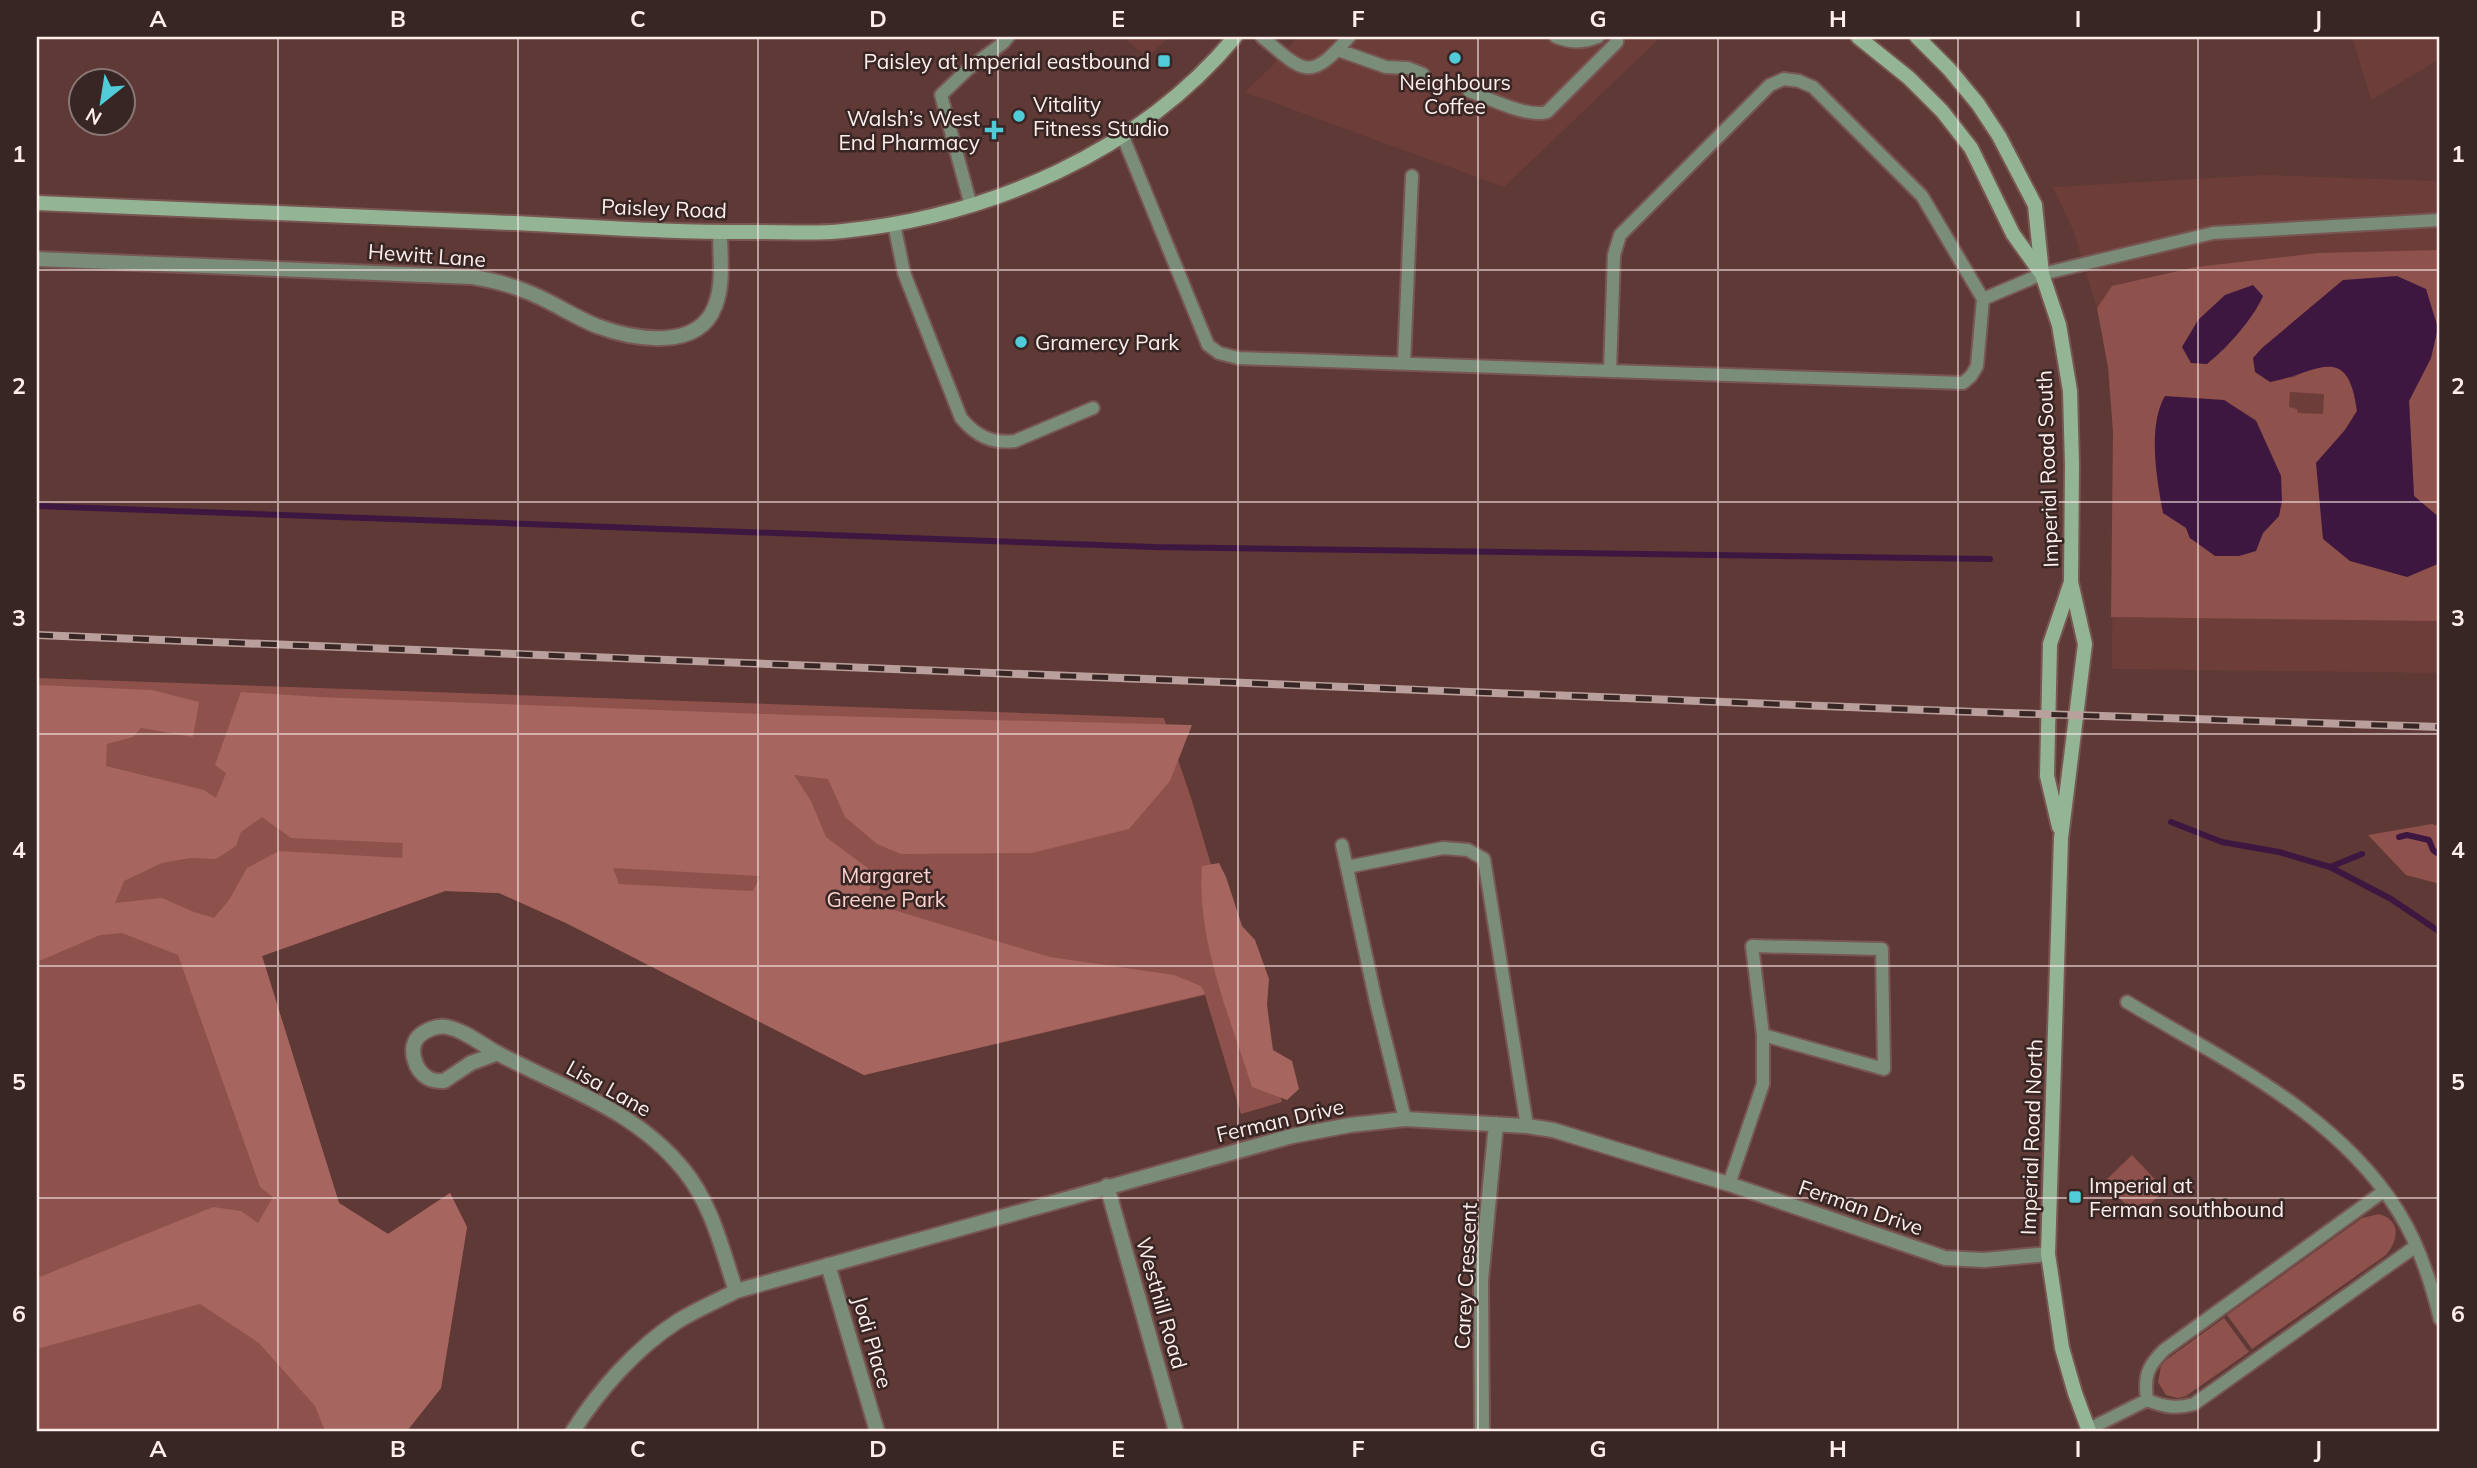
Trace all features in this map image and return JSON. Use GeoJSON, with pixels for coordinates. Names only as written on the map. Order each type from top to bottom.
{"type":"FeatureCollection","features":[{"type":"Feature","properties":{"kind":"street","name":"Paisley Road"},"geometry":{"type":"LineString","coordinates":[[37,203],[720,232],[840,232],[894,224],[971,206],[1051,174],[1123,137],[1179,92],[1235,37]]}},
{"type":"Feature","properties":{"kind":"street","name":"Imperial Road South"},"geometry":{"type":"LineString","coordinates":[[1858,37],[1909,78],[1942,111],[1971,148],[2013,234],[2042,274]]}},
{"type":"Feature","properties":{"kind":"street","name":"Imperial Road South"},"geometry":{"type":"LineString","coordinates":[[1917,37],[1978,104],[2035,205],[2042,274],[2059,325],[2070,391],[2071,582],[2085,644],[2061,838]]}},
{"type":"Feature","properties":{"kind":"street","name":"Hewitt Lane"},"geometry":{"type":"LineString","coordinates":[[37,259],[473,276],[527,292],[598,326],[631,335],[661,338],[688,335],[706,323],[715,307],[720,285],[720,232]]}},
{"type":"Feature","properties":{"kind":"street","name":"Imperial Road South"},"geometry":{"type":"LineString","coordinates":[[2061,838],[2047,776],[2050,644],[2071,582]]}},
{"type":"Feature","properties":{"kind":"street","name":"Imperial Road North"},"geometry":{"type":"LineString","coordinates":[[2061,838],[2048,1254],[2062,1348],[2074,1393],[2089,1430]]}},
{"type":"Feature","properties":{"kind":"street","name":"Lisa Lane"},"geometry":{"type":"LineString","coordinates":[[498,1053],[471,1063],[444,1081],[429,1079],[417,1068],[413,1053],[416,1039],[429,1029],[446,1026],[611,1108],[637,1124],[663,1146],[685,1171],[706,1204],[736,1291]]}},
{"type":"Feature","properties":{"kind":"street","name":"Ferman Drive"},"geometry":{"type":"LineString","coordinates":[[573,1431],[603,1390],[636,1355],[677,1322],[736,1291],[1107,1186],[1292,1136],[1350,1125],[1405,1119],[1527,1126],[1596,1142],[1729,1184],[1945,1258],[1984,1260],[2048,1254]]}},
{"type":"Feature","properties":{"kind":"street","name":"Carey Crescent"},"geometry":{"type":"LineString","coordinates":[[1482,1431],[1481,1280],[1496,1124]]}},
{"type":"Feature","properties":{"kind":"street","name":"Westhill Road"},"geometry":{"type":"LineString","coordinates":[[1107,1186],[1176,1431]]}},
{"type":"Feature","properties":{"kind":"street","name":"Jodi Place"},"geometry":{"type":"LineString","coordinates":[[828,1265],[877,1431]]}},
{"type":"Feature","properties":{"kind":"lane"},"geometry":{"type":"LineString","coordinates":[[971,206],[942,95],[968,69],[1008,37]]}},
{"type":"Feature","properties":{"kind":"lane"},"geometry":{"type":"LineString","coordinates":[[1262,37],[1288,59],[1306,68],[1317,67],[1349,37]]}},
{"type":"Feature","properties":{"kind":"lane"},"geometry":{"type":"LineString","coordinates":[[1556,37],[1572,42],[1584,42],[1598,37]]}},
{"type":"Feature","properties":{"kind":"lane"},"geometry":{"type":"LineString","coordinates":[[1469,91],[1528,113],[1547,112],[1617,42],[1617,37]]}},
{"type":"Feature","properties":{"kind":"lane"},"geometry":{"type":"LineString","coordinates":[[1338,50],[1386,67],[1408,68],[1423,74]]}},
{"type":"Feature","properties":{"kind":"lane"},"geometry":{"type":"LineString","coordinates":[[1123,137],[1208,345],[1219,353],[1238,358],[1404,363],[1610,371],[1964,383],[1978,366],[1983,299],[1922,197],[1813,87],[1784,79],[1770,85],[1619,235],[1614,255],[1610,371]]}},
{"type":"Feature","properties":{"kind":"lane"},"geometry":{"type":"LineString","coordinates":[[1404,363],[1412,176]]}},
{"type":"Feature","properties":{"kind":"lane"},"geometry":{"type":"LineString","coordinates":[[1983,299],[2042,274],[2213,233],[2440,220]]}},
{"type":"Feature","properties":{"kind":"lane"},"geometry":{"type":"LineString","coordinates":[[894,224],[904,272],[958,411],[970,429],[986,439],[1002,443],[1015,442],[1093,408]]}},
{"type":"Feature","properties":{"kind":"lane"},"geometry":{"type":"LineString","coordinates":[[1342,845],[1405,1119]]}},
{"type":"Feature","properties":{"kind":"lane"},"geometry":{"type":"LineString","coordinates":[[1347,867],[1443,848],[1468,849],[1485,859],[1527,1126]]}},
{"type":"Feature","properties":{"kind":"lane"},"geometry":{"type":"LineString","coordinates":[[1729,1184],[1763,1084],[1763,1035],[1752,946],[1882,949],[1884,1069],[1763,1035]]}},
{"type":"Feature","properties":{"kind":"lane"},"geometry":{"type":"LineString","coordinates":[[2127,1002],[2271,1088],[2314,1118],[2370,1174],[2398,1210],[2416,1246],[2430,1280],[2440,1319]]}},
{"type":"Feature","properties":{"kind":"lane"},"geometry":{"type":"LineString","coordinates":[[2147,1400],[2145,1380],[2155,1359],[2164,1350],[2384,1191]]}},
{"type":"Feature","properties":{"kind":"lane"},"geometry":{"type":"LineString","coordinates":[[2147,1400],[2178,1409],[2194,1404],[2416,1246]]}},
{"type":"Feature","properties":{"kind":"lane"},"geometry":{"type":"LineString","coordinates":[[2089,1430],[2147,1400]]}},
{"type":"Feature","properties":{"kind":"shaded area"},"geometry":{"type":"Polygon","coordinates":[[[1122,37],[1170,37],[1147,57],[1122,37]]]}},
{"type":"Feature","properties":{"kind":"shaded area"},"geometry":{"type":"Polygon","coordinates":[[[1297,37],[1661,37],[1504,187],[1245,92],[1297,37]]]}},
{"type":"Feature","properties":{"kind":"shaded area"},"geometry":{"type":"Polygon","coordinates":[[[2352,37],[2440,37],[2440,59],[2371,100],[2352,37]]]}},
{"type":"Feature","properties":{"kind":"shaded area"},"geometry":{"type":"Polygon","coordinates":[[[2265,175],[2440,181],[2440,673],[2112,669],[2113,431],[2108,367],[2097,308],[2073,230],[2053,187],[2265,175]]]}},
{"type":"Feature","properties":{"kind":"shaded area"},"geometry":{"type":"Polygon","coordinates":[[[2397,276],[2426,289],[2438,328],[2431,358],[2409,401],[2414,496],[2440,518],[2440,563],[2407,577],[2350,561],[2323,539],[2316,463],[2345,430],[2357,411],[2353,389],[2346,375],[2338,369],[2327,367],[2270,382],[2255,372],[2253,358],[2343,280],[2397,276]]]}},
{"type":"Feature","properties":{"kind":"shaded area"},"geometry":{"type":"Polygon","coordinates":[[[2253,285],[2263,296],[2231,342],[2207,364],[2191,363],[2182,347],[2198,320],[2225,295],[2253,285]]]}},
{"type":"Feature","properties":{"kind":"shaded area"},"geometry":{"type":"Polygon","coordinates":[[[2165,396],[2224,400],[2256,421],[2281,476],[2282,501],[2279,516],[2263,533],[2256,551],[2239,556],[2215,556],[2190,538],[2186,528],[2163,513],[2156,470],[2155,438],[2156,423],[2165,396]]]}},
{"type":"Feature","properties":{"kind":"shaded area","name":"Margaret Greene Park"},"geometry":{"type":"Polygon","coordinates":[[[37,685],[152,690],[199,702],[193,737],[141,728],[133,737],[107,744],[106,766],[204,790],[216,798],[226,773],[215,765],[241,692],[793,715],[1192,725],[1170,781],[1129,829],[1032,853],[901,854],[877,844],[845,817],[828,779],[794,775],[811,801],[826,837],[869,869],[874,869],[867,902],[1050,957],[1174,975],[1201,986],[1205,994],[864,1075],[566,923],[499,893],[445,891],[262,956],[339,1203],[388,1234],[450,1193],[467,1227],[441,1388],[407,1431],[325,1431],[315,1406],[259,1343],[200,1304],[37,1349],[37,1278],[213,1207],[241,1211],[258,1223],[273,1197],[260,1187],[178,955],[122,933],[100,935],[37,962],[37,685]],[[262,817],[241,832],[236,846],[216,859],[190,858],[162,863],[124,881],[115,903],[162,898],[214,918],[229,900],[247,868],[279,851],[402,858],[403,843],[291,838],[262,817]],[[613,868],[619,884],[753,891],[760,877],[759,876],[613,868]]]}},
{"type":"Feature","properties":{"kind":"shaded area"},"geometry":{"type":"Polygon","coordinates":[[[1219,863],[1242,926],[1255,940],[1269,979],[1267,1005],[1273,1050],[1292,1061],[1299,1089],[1287,1100],[1252,1087],[1216,978],[1204,921],[1202,866],[1219,863]]]}},
{"type":"Feature","properties":{"kind":"green space"},"geometry":{"type":"Polygon","coordinates":[[[2440,250],[2440,518],[2414,496],[2409,401],[2431,358],[2284,332],[2262,348],[2291,378],[2315,368],[2332,366],[2339,369],[2349,380],[2357,411],[2345,430],[2316,463],[2407,577],[2440,563],[2440,621],[2111,617],[2113,431],[2108,367],[2097,308],[2112,286],[2196,267],[2318,253],[2440,250]],[[2225,295],[2223,351],[2257,308],[2225,295]],[[2290,392],[2289,407],[2297,409],[2298,413],[2323,414],[2324,394],[2290,392]],[[2224,400],[2186,528],[2190,539],[2263,533],[2279,516],[2281,476],[2256,420],[2224,400]]]}},
{"type":"Feature","properties":{"kind":"green space","name":"Margaret Greene Park"},"geometry":{"type":"Polygon","coordinates":[[[37,678],[1164,718],[1192,801],[1282,1102],[1241,1114],[1205,995],[864,1075],[566,923],[499,893],[445,891],[262,956],[339,1203],[388,1234],[450,1193],[467,1227],[441,1388],[407,1431],[37,1431],[37,678]]]}},
{"type":"Feature","properties":{"kind":"green space"},"geometry":{"type":"Polygon","coordinates":[[[2432,824],[2440,827],[2440,884],[2406,875],[2368,835],[2432,824]]]}},
{"type":"Feature","properties":{"kind":"green space"},"geometry":{"type":"Polygon","coordinates":[[[2132,1155],[2165,1190],[2137,1216],[2104,1182],[2132,1155]]]}},
{"type":"Feature","properties":{"kind":"green space"},"geometry":{"type":"Polygon","coordinates":[[[2379,1214],[2391,1221],[2396,1231],[2386,1255],[2252,1349],[2227,1315],[2362,1218],[2379,1214]]]}},
{"type":"Feature","properties":{"kind":"green space"},"geometry":{"type":"Polygon","coordinates":[[[2224,1318],[2249,1352],[2186,1396],[2178,1398],[2166,1395],[2158,1382],[2161,1366],[2224,1318]]]}},
{"type":"Feature","properties":{"kind":"waterway"},"geometry":{"type":"LineString","coordinates":[[37,506],[1154,547],[1990,559]]}},
{"type":"Feature","properties":{"kind":"waterway"},"geometry":{"type":"LineString","coordinates":[[2171,822],[2222,842],[2279,852],[2330,867],[2391,899],[2440,932]]}},
{"type":"Feature","properties":{"kind":"waterway"},"geometry":{"type":"LineString","coordinates":[[2399,837],[2407,835],[2429,840],[2433,850],[2440,855]]}},
{"type":"Feature","properties":{"kind":"waterway"},"geometry":{"type":"LineString","coordinates":[[2330,867],[2362,854]]}},
{"type":"Feature","properties":{"kind":"railway"},"geometry":{"type":"LineString","coordinates":[[37,635],[1976,712],[2440,727]]}},
{"type":"Feature","properties":{"kind":"place","name":"Neighbours Coffee"},"geometry":{"type":"Point","coordinates":[1455,58]}},
{"type":"Feature","properties":{"kind":"place","name":"Paisley at Imperial eastbound"},"geometry":{"type":"Point","coordinates":[1164,61]}},
{"type":"Feature","properties":{"kind":"place","name":"Vitality Fitness Studio"},"geometry":{"type":"Point","coordinates":[1019,116]}},
{"type":"Feature","properties":{"kind":"place","name":"Walsh’s West End Pharmacy"},"geometry":{"type":"Point","coordinates":[994,130]}},
{"type":"Feature","properties":{"kind":"place","name":"Gramercy Park"},"geometry":{"type":"Point","coordinates":[1021,342]}},
{"type":"Feature","properties":{"kind":"place","name":"Imperial at Ferman southbound"},"geometry":{"type":"Point","coordinates":[2075,1197]}}]}
